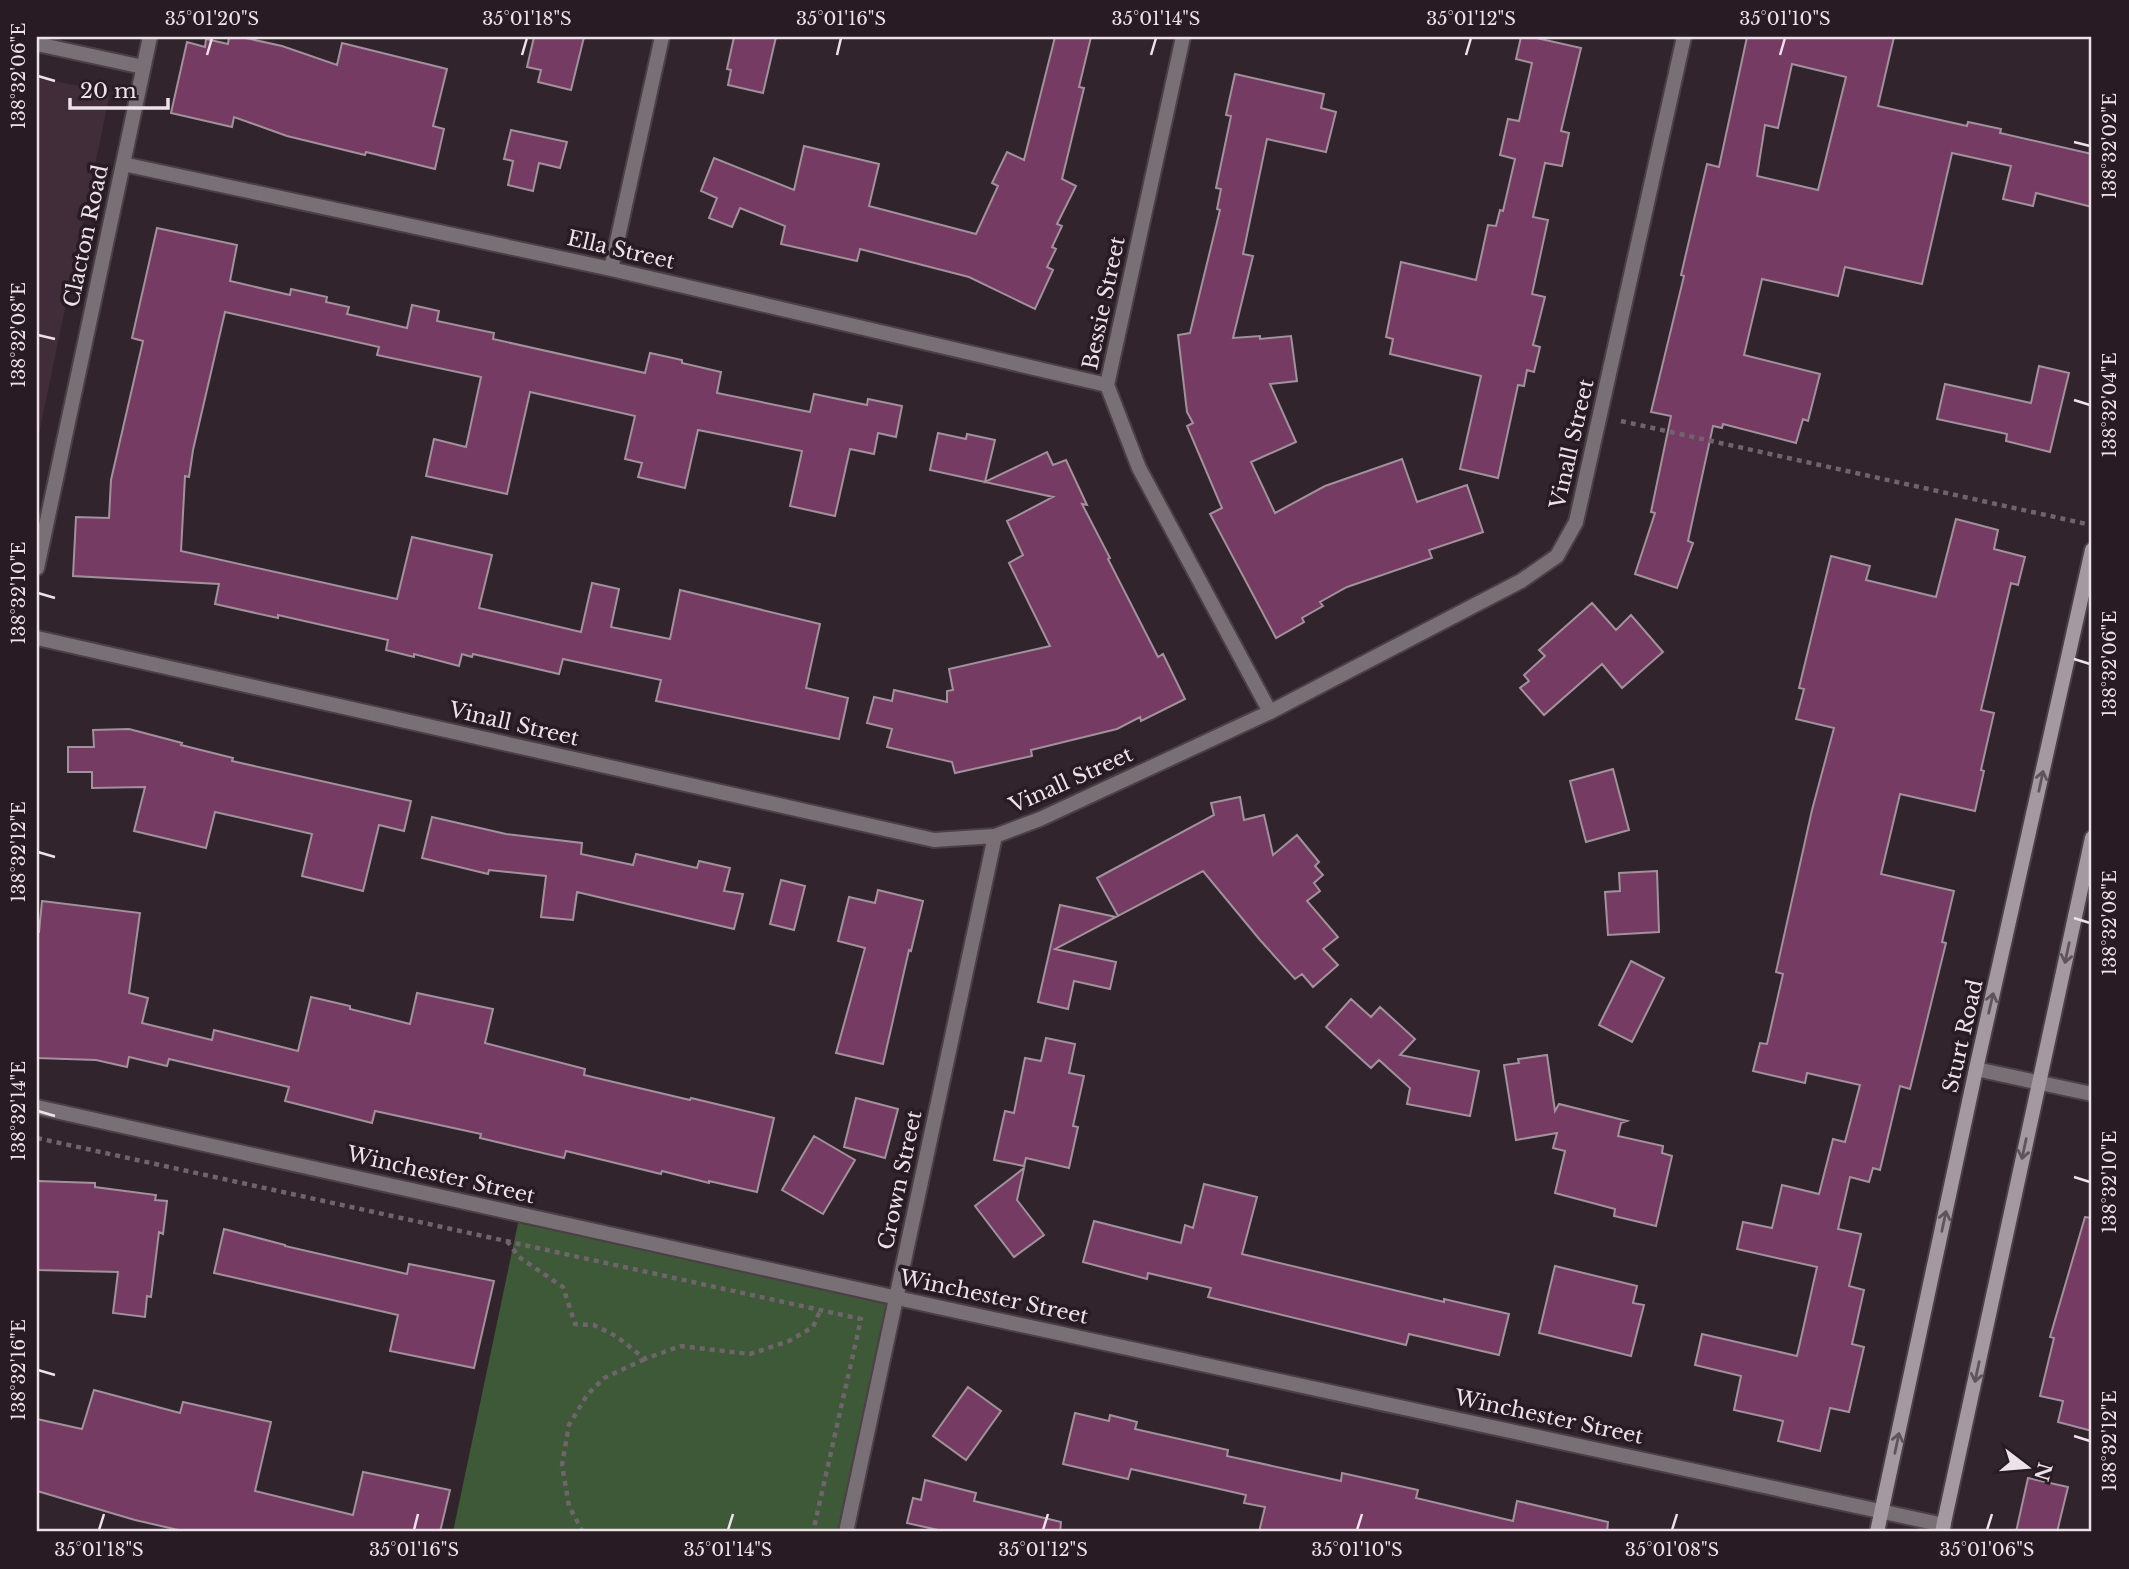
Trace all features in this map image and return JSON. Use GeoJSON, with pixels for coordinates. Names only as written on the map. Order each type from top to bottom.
{"type":"FeatureCollection","features":[{"type":"Feature","properties":{"kind":"main road","name":"Sturt Road"},"geometry":{"type":"LineString","coordinates":[[1877,1532],[1976,1069],[2090,571],[2092,550]]}},
{"type":"Feature","properties":{"kind":"main road"},"geometry":{"type":"LineString","coordinates":[[1943,1528],[2092,838]]}},
{"type":"Feature","properties":{"kind":"street","name":"Clacton Road"},"geometry":{"type":"LineString","coordinates":[[37,568],[150,37]]}},
{"type":"Feature","properties":{"kind":"street"},"geometry":{"type":"LineString","coordinates":[[611,269],[662,37]]}},
{"type":"Feature","properties":{"kind":"street","name":"Bessie Street"},"geometry":{"type":"LineString","coordinates":[[1183,37],[1107,385],[1139,468],[1270,712]]}},
{"type":"Feature","properties":{"kind":"street","name":"Vinall Street"},"geometry":{"type":"LineString","coordinates":[[37,638],[934,840],[995,836],[1040,819],[1270,712],[1521,581],[1557,556],[1576,522],[1684,37]]}},
{"type":"Feature","properties":{"kind":"street"},"geometry":{"type":"LineString","coordinates":[[37,44],[143,67]]}},
{"type":"Feature","properties":{"kind":"street","name":"Ella Street"},"geometry":{"type":"LineString","coordinates":[[123,164],[611,269],[1107,385]]}},
{"type":"Feature","properties":{"kind":"street","name":"Crown Street"},"geometry":{"type":"LineString","coordinates":[[846,1532],[995,836]]}},
{"type":"Feature","properties":{"kind":"street"},"geometry":{"type":"LineString","coordinates":[[1976,1069],[2092,1094]]}},
{"type":"Feature","properties":{"kind":"street","name":"Winchester Street"},"geometry":{"type":"LineString","coordinates":[[37,1107],[896,1297],[1882,1510],[1943,1528]]}},
{"type":"Feature","properties":{"kind":"path"},"geometry":{"type":"LineString","coordinates":[[1600,417],[2092,525]]}},
{"type":"Feature","properties":{"kind":"path"},"geometry":{"type":"LineString","coordinates":[[37,1138],[860,1319],[813,1532]]}},
{"type":"Feature","properties":{"kind":"path"},"geometry":{"type":"LineString","coordinates":[[506,1240],[519,1257],[563,1287],[575,1325],[594,1325],[616,1336],[645,1359]]}},
{"type":"Feature","properties":{"kind":"path"},"geometry":{"type":"LineString","coordinates":[[583,1532],[569,1506],[562,1465],[569,1425],[587,1395],[604,1378],[680,1346],[750,1354],[789,1341],[813,1327],[820,1311]]}},
{"type":"Feature","properties":{"kind":"shaded area"},"geometry":{"type":"Polygon","coordinates":[[[37,77],[110,93],[37,443],[37,77]]]}},
{"type":"Feature","properties":{"kind":"green space"},"geometry":{"type":"Polygon","coordinates":[[[518,1223],[895,1303],[846,1532],[453,1532],[518,1223]]]}},
{"type":"Feature","properties":{"kind":"building"},"geometry":{"type":"Polygon","coordinates":[[[229,37],[282,46],[337,65],[342,43],[447,69],[433,126],[444,129],[435,169],[287,136],[234,117],[232,127],[171,113],[187,42],[205,47],[206,39],[228,44],[229,37]]]}},
{"type":"Feature","properties":{"kind":"building"},"geometry":{"type":"Polygon","coordinates":[[[534,37],[584,37],[571,90],[538,82],[541,70],[527,67],[534,37]]]}},
{"type":"Feature","properties":{"kind":"building"},"geometry":{"type":"Polygon","coordinates":[[[734,37],[776,37],[763,93],[728,85],[731,70],[727,69],[734,37]]]}},
{"type":"Feature","properties":{"kind":"building"},"geometry":{"type":"Polygon","coordinates":[[[1055,37],[1091,37],[1079,87],[1084,88],[1062,179],[1076,186],[1057,224],[1062,226],[1052,247],[1056,249],[1047,267],[1053,270],[1035,309],[969,277],[860,249],[857,261],[781,244],[785,226],[740,208],[732,227],[709,218],[717,198],[701,191],[714,158],[794,190],[804,146],[879,164],[869,206],[976,234],[998,186],[992,183],[1007,152],[1024,160],[1055,37]]]}},
{"type":"Feature","properties":{"kind":"building"},"geometry":{"type":"Polygon","coordinates":[[[1521,37],[1581,48],[1561,131],[1569,133],[1562,166],[1545,163],[1533,217],[1548,220],[1532,294],[1545,297],[1533,345],[1540,347],[1534,372],[1527,370],[1524,386],[1518,385],[1498,478],[1460,469],[1481,376],[1390,354],[1393,339],[1386,337],[1401,262],[1476,280],[1488,225],[1496,226],[1500,210],[1503,211],[1515,159],[1500,155],[1508,119],[1519,121],[1532,63],[1516,59],[1521,37]]]}},
{"type":"Feature","properties":{"kind":"building"},"geometry":{"type":"Polygon","coordinates":[[[1747,37],[1894,37],[1878,106],[1967,126],[1968,122],[2001,129],[2000,133],[2092,154],[2092,207],[2036,193],[2033,206],[2003,199],[2011,166],[1952,153],[1922,284],[1845,267],[1838,296],[1762,279],[1744,355],[1820,374],[1808,421],[1803,419],[1796,443],[1723,424],[1722,428],[1713,426],[1688,541],[1693,543],[1677,588],[1635,574],[1655,513],[1651,512],[1671,416],[1651,412],[1684,276],[1681,275],[1707,164],[1719,167],[1747,37]],[[1792,64],[1778,128],[1765,125],[1757,176],[1818,190],[1846,77],[1792,64]]]}},
{"type":"Feature","properties":{"kind":"building"},"geometry":{"type":"Polygon","coordinates":[[[1235,74],[1324,94],[1321,108],[1336,112],[1326,152],[1267,139],[1243,254],[1253,256],[1233,338],[1291,336],[1297,381],[1270,384],[1296,442],[1251,462],[1275,513],[1325,486],[1402,459],[1417,502],[1467,485],[1483,532],[1429,550],[1432,558],[1347,587],[1320,602],[1323,606],[1302,618],[1304,622],[1276,638],[1210,514],[1222,508],[1187,426],[1193,423],[1187,412],[1178,335],[1190,333],[1220,210],[1217,209],[1221,189],[1216,188],[1231,116],[1226,115],[1235,74]]]}},
{"type":"Feature","properties":{"kind":"building"},"geometry":{"type":"Polygon","coordinates":[[[511,130],[567,142],[560,168],[539,163],[533,191],[508,185],[513,161],[504,159],[511,130]]]}},
{"type":"Feature","properties":{"kind":"building"},"geometry":{"type":"Polygon","coordinates":[[[157,228],[237,245],[230,281],[290,295],[291,289],[327,297],[326,302],[349,307],[347,314],[407,328],[412,305],[439,311],[437,321],[494,333],[493,339],[645,373],[650,353],[721,372],[717,393],[810,412],[814,394],[867,405],[868,399],[902,406],[896,437],[878,433],[874,454],[850,449],[835,516],[790,506],[802,451],[698,430],[685,488],[638,477],[642,463],[625,459],[635,416],[530,392],[507,494],[426,476],[434,439],[466,447],[481,377],[377,355],[379,347],[225,312],[189,477],[185,476],[181,551],[397,599],[412,537],[492,555],[479,608],[581,632],[592,583],[619,589],[611,627],[670,639],[680,590],[820,624],[806,688],[848,698],[839,739],[656,701],[661,680],[563,659],[559,674],[473,654],[472,657],[462,654],[459,666],[386,650],[388,640],[215,604],[219,584],[73,576],[76,517],[109,518],[111,480],[143,341],[132,338],[157,228]]]}},
{"type":"Feature","properties":{"kind":"building"},"geometry":{"type":"Polygon","coordinates":[[[2039,366],[2069,373],[2050,452],[2006,441],[2007,434],[1937,419],[1945,384],[2031,403],[2039,366]]]}},
{"type":"Feature","properties":{"kind":"building"},"geometry":{"type":"Polygon","coordinates":[[[938,433],[966,439],[967,434],[995,440],[985,482],[1047,452],[1053,465],[1066,460],[1087,505],[1082,504],[1110,558],[1108,559],[1158,657],[1163,654],[1185,699],[1141,721],[1140,717],[1117,729],[1031,750],[1032,756],[955,773],[952,762],[887,747],[892,729],[867,723],[874,697],[892,701],[894,690],[947,702],[947,691],[953,690],[949,669],[1050,646],[1009,563],[1023,555],[1007,521],[1053,497],[930,470],[938,433]]]}},
{"type":"Feature","properties":{"kind":"building"},"geometry":{"type":"Polygon","coordinates":[[[1956,519],[1998,530],[1994,549],[2025,557],[2018,585],[2011,583],[1981,710],[1994,713],[1975,811],[1900,794],[1881,874],[1954,891],[1942,942],[1946,943],[1910,1089],[1900,1086],[1880,1170],[1873,1168],[1869,1182],[1850,1177],[1838,1229],[1861,1234],[1849,1286],[1864,1290],[1852,1344],[1864,1347],[1849,1412],[1830,1408],[1820,1451],[1778,1441],[1783,1421],[1734,1410],[1741,1376],[1695,1365],[1702,1334],[1797,1356],[1817,1267],[1737,1249],[1743,1222],[1772,1228],[1782,1185],[1819,1194],[1833,1139],[1845,1142],[1860,1085],[1807,1073],[1805,1083],[1753,1071],[1760,1043],[1767,1044],[1783,974],[1776,972],[1812,810],[1834,728],[1796,719],[1804,689],[1799,688],[1831,556],[1870,566],[1866,580],[1936,597],[1956,519]]]}},
{"type":"Feature","properties":{"kind":"building"},"geometry":{"type":"Polygon","coordinates":[[[1592,603],[1616,630],[1631,615],[1663,652],[1622,688],[1602,664],[1544,715],[1520,688],[1529,681],[1524,675],[1545,656],[1539,650],[1592,603]]]}},
{"type":"Feature","properties":{"kind":"building"},"geometry":{"type":"Polygon","coordinates":[[[129,729],[233,758],[232,761],[411,801],[404,831],[379,825],[363,891],[302,876],[312,834],[215,812],[206,848],[134,831],[145,787],[92,788],[92,772],[68,772],[68,747],[94,747],[93,730],[129,729]]]}},
{"type":"Feature","properties":{"kind":"building"},"geometry":{"type":"Polygon","coordinates":[[[1613,769],[1629,830],[1586,842],[1570,781],[1613,769]]]}},
{"type":"Feature","properties":{"kind":"building"},"geometry":{"type":"Polygon","coordinates":[[[1240,797],[1244,820],[1264,815],[1273,855],[1297,835],[1319,862],[1315,866],[1323,875],[1314,883],[1320,891],[1307,901],[1338,937],[1323,949],[1338,965],[1313,987],[1302,974],[1295,979],[1203,871],[1118,916],[1097,878],[1214,815],[1211,803],[1240,797]]]}},
{"type":"Feature","properties":{"kind":"building"},"geometry":{"type":"Polygon","coordinates":[[[432,817],[506,834],[582,843],[581,854],[633,865],[636,854],[697,868],[699,861],[730,868],[724,891],[743,894],[734,929],[577,892],[573,920],[541,917],[546,876],[489,870],[488,874],[422,858],[432,817]]]}},
{"type":"Feature","properties":{"kind":"building"},"geometry":{"type":"Polygon","coordinates":[[[1657,871],[1659,932],[1608,935],[1605,892],[1620,891],[1619,873],[1657,871]]]}},
{"type":"Feature","properties":{"kind":"building"},"geometry":{"type":"Polygon","coordinates":[[[781,880],[805,886],[794,930],[770,924],[781,880]]]}},
{"type":"Feature","properties":{"kind":"building"},"geometry":{"type":"Polygon","coordinates":[[[878,890],[923,901],[883,1064],[836,1053],[865,948],[838,941],[849,897],[875,903],[878,890]]]}},
{"type":"Feature","properties":{"kind":"building"},"geometry":{"type":"Polygon","coordinates":[[[42,901],[140,913],[129,993],[148,998],[142,1023],[212,1040],[214,1030],[298,1051],[311,997],[410,1024],[417,993],[493,1009],[485,1043],[585,1069],[584,1075],[774,1118],[757,1192],[662,1171],[661,1174],[566,1151],[564,1158],[480,1138],[481,1134],[375,1111],[372,1123],[285,1101],[289,1087],[169,1059],[167,1066],[129,1057],[127,1067],[96,1060],[37,1058],[37,932],[42,901]]]}},
{"type":"Feature","properties":{"kind":"building"},"geometry":{"type":"Polygon","coordinates":[[[1060,905],[1116,917],[1055,949],[1116,962],[1110,989],[1074,981],[1068,1009],[1038,1002],[1060,905]]]}},
{"type":"Feature","properties":{"kind":"building"},"geometry":{"type":"Polygon","coordinates":[[[1631,961],[1664,978],[1632,1042],[1599,1025],[1631,961]]]}},
{"type":"Feature","properties":{"kind":"building"},"geometry":{"type":"Polygon","coordinates":[[[1351,999],[1371,1017],[1380,1007],[1415,1039],[1400,1055],[1479,1071],[1470,1116],[1407,1104],[1410,1088],[1379,1060],[1371,1068],[1326,1027],[1351,999]]]}},
{"type":"Feature","properties":{"kind":"building"},"geometry":{"type":"Polygon","coordinates":[[[1046,1038],[1075,1044],[1069,1073],[1084,1076],[1073,1126],[1078,1127],[1069,1168],[1026,1158],[1024,1166],[994,1160],[1005,1111],[1014,1113],[1025,1058],[1041,1061],[1046,1038]]]}},
{"type":"Feature","properties":{"kind":"building"},"geometry":{"type":"Polygon","coordinates":[[[1547,1055],[1555,1111],[1559,1104],[1627,1121],[1621,1123],[1618,1136],[1663,1146],[1662,1153],[1672,1156],[1656,1226],[1614,1216],[1615,1209],[1555,1193],[1565,1151],[1553,1148],[1557,1133],[1516,1140],[1504,1065],[1519,1063],[1518,1059],[1547,1055]]]}},
{"type":"Feature","properties":{"kind":"building"},"geometry":{"type":"Polygon","coordinates":[[[856,1098],[898,1109],[885,1158],[844,1147],[856,1098]]]}},
{"type":"Feature","properties":{"kind":"building"},"geometry":{"type":"Polygon","coordinates":[[[814,1136],[855,1160],[823,1214],[782,1190],[814,1136]]]}},
{"type":"Feature","properties":{"kind":"building"},"geometry":{"type":"Polygon","coordinates":[[[1024,1168],[1017,1200],[1044,1235],[1014,1257],[975,1206],[1024,1168]]]}},
{"type":"Feature","properties":{"kind":"building"},"geometry":{"type":"Polygon","coordinates":[[[37,1181],[95,1183],[95,1187],[156,1195],[155,1200],[167,1201],[163,1234],[159,1232],[151,1297],[147,1296],[145,1317],[113,1313],[118,1272],[37,1270],[37,1181]]]}},
{"type":"Feature","properties":{"kind":"building"},"geometry":{"type":"Polygon","coordinates":[[[1204,1184],[1257,1197],[1242,1254],[1444,1302],[1444,1299],[1509,1314],[1499,1355],[1409,1334],[1406,1345],[1208,1297],[1211,1288],[1148,1273],[1147,1279],[1083,1262],[1094,1221],[1181,1243],[1185,1225],[1193,1228],[1204,1184]]]}},
{"type":"Feature","properties":{"kind":"building"},"geometry":{"type":"Polygon","coordinates":[[[2085,1217],[2092,1218],[2092,1431],[2058,1422],[2063,1401],[2040,1396],[2054,1338],[2050,1337],[2085,1217]]]}},
{"type":"Feature","properties":{"kind":"building"},"geometry":{"type":"Polygon","coordinates":[[[224,1229],[407,1274],[409,1264],[494,1281],[474,1368],[390,1351],[398,1315],[214,1273],[224,1229]]]}},
{"type":"Feature","properties":{"kind":"building"},"geometry":{"type":"Polygon","coordinates":[[[1555,1266],[1637,1286],[1633,1303],[1644,1305],[1631,1356],[1539,1333],[1555,1266]]]}},
{"type":"Feature","properties":{"kind":"building"},"geometry":{"type":"Polygon","coordinates":[[[968,1387],[1001,1411],[966,1460],[933,1436],[968,1387]]]}},
{"type":"Feature","properties":{"kind":"building"},"geometry":{"type":"Polygon","coordinates":[[[94,1390],[180,1413],[183,1402],[271,1422],[255,1491],[353,1515],[363,1472],[450,1490],[440,1532],[187,1532],[135,1520],[37,1491],[37,1419],[82,1429],[94,1390]]]}},
{"type":"Feature","properties":{"kind":"building"},"geometry":{"type":"Polygon","coordinates":[[[1075,1413],[1109,1421],[1110,1415],[1137,1422],[1135,1429],[1228,1450],[1227,1456],[1341,1481],[1342,1473],[1418,1490],[1416,1498],[1513,1521],[1517,1501],[1608,1522],[1607,1532],[1259,1532],[1265,1507],[1244,1503],[1246,1495],[1131,1469],[1128,1479],[1063,1464],[1075,1413]]]}},
{"type":"Feature","properties":{"kind":"building"},"geometry":{"type":"Polygon","coordinates":[[[2028,1478],[2068,1487],[2057,1532],[2016,1532],[2028,1478]]]}},
{"type":"Feature","properties":{"kind":"building"},"geometry":{"type":"Polygon","coordinates":[[[925,1480],[976,1493],[974,1501],[1061,1522],[1060,1532],[947,1532],[907,1523],[913,1498],[921,1500],[925,1480]]]}}]}
